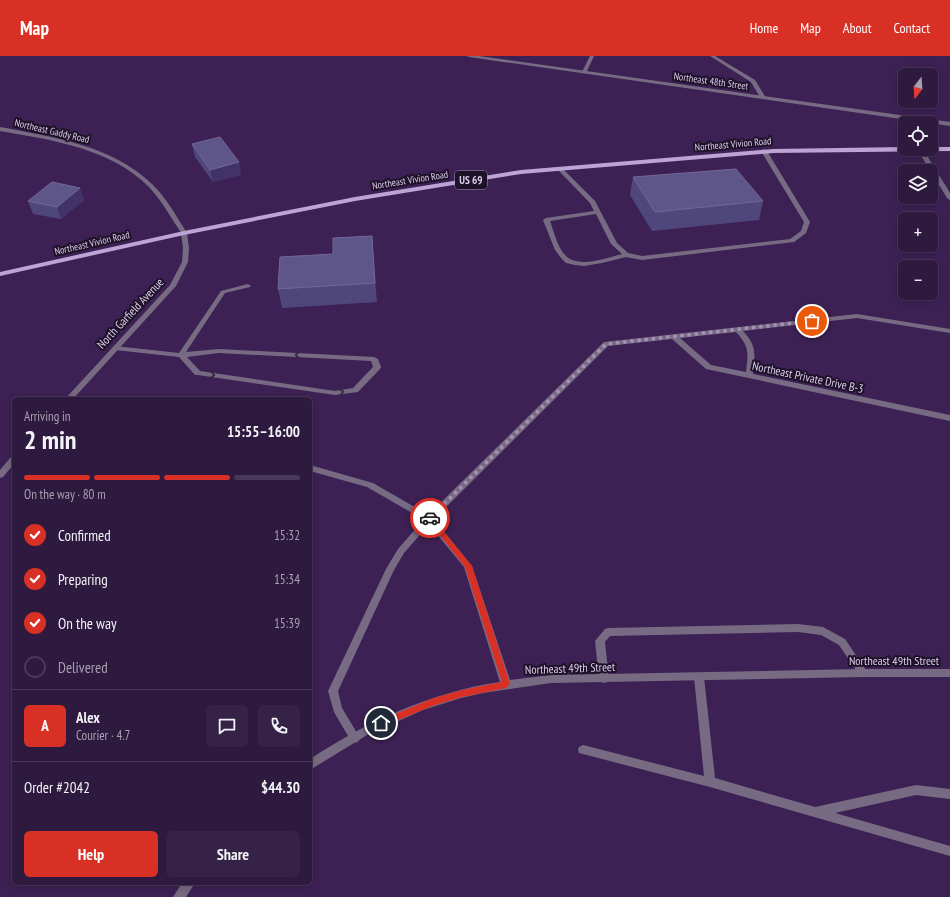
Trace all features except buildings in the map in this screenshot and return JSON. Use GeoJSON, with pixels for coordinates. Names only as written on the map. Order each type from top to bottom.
{"type":"FeatureCollection","features":[{"type":"Feature","properties":{"kind":"main road","name":"Northeast Vivion Road"},"geometry":{"type":"LineString","coordinates":[[0,274],[184,233],[355,199],[521,172],[764,151],[898,149]]}},
{"type":"Feature","properties":{"kind":"main road","name":"Northeast Vivion Road"},"geometry":{"type":"LineString","coordinates":[[938,149],[950,149]]}},
{"type":"Feature","properties":{"kind":"street","name":"Northeast 48th Street"},"geometry":{"type":"LineString","coordinates":[[469,56],[490,57],[584,72],[950,124]]}},
{"type":"Feature","properties":{"kind":"street"},"geometry":{"type":"LineString","coordinates":[[584,72],[592,56]]}},
{"type":"Feature","properties":{"kind":"street"},"geometry":{"type":"LineString","coordinates":[[712,56],[753,82],[764,98]]}},
{"type":"Feature","properties":{"kind":"street","name":"Northeast Gaddy Road"},"geometry":{"type":"LineString","coordinates":[[0,129],[66,142],[106,155],[123,164],[138,174],[151,186],[167,206],[184,233]]}},
{"type":"Feature","properties":{"kind":"street"},"geometry":{"type":"LineString","coordinates":[[598,212],[546,220],[563,258],[572,263],[590,264],[626,255],[642,258],[792,241],[804,232],[807,222],[764,151]]}},
{"type":"Feature","properties":{"kind":"street"},"geometry":{"type":"LineString","coordinates":[[924,156],[950,198]]}},
{"type":"Feature","properties":{"kind":"street"},"geometry":{"type":"LineString","coordinates":[[560,169],[593,202],[614,244],[626,255]]}},
{"type":"Feature","properties":{"kind":"street","name":"North Garfield Avenue"},"geometry":{"type":"LineString","coordinates":[[72,397],[164,296],[178,278],[184,262],[186,248],[184,233]]}},
{"type":"Feature","properties":{"kind":"street"},"geometry":{"type":"LineString","coordinates":[[181,355],[223,292],[248,286]]}},
{"type":"Feature","properties":{"kind":"street"},"geometry":{"type":"LineString","coordinates":[[355,738],[337,709],[333,691],[390,569],[401,551],[429,519],[606,344],[858,316],[950,331]]}},
{"type":"Feature","properties":{"kind":"street"},"geometry":{"type":"LineString","coordinates":[[738,329],[750,343],[752,352],[749,376]]}},
{"type":"Feature","properties":{"kind":"street","name":"Northeast Private Drive B-3"},"geometry":{"type":"LineString","coordinates":[[673,336],[709,367],[950,418]]}},
{"type":"Feature","properties":{"kind":"street"},"geometry":{"type":"LineString","coordinates":[[115,348],[181,355],[219,351],[374,359],[377,367],[355,390],[335,393],[198,372],[181,355]]}},
{"type":"Feature","properties":{"kind":"street"},"geometry":{"type":"LineString","coordinates":[[0,475],[12,461]]}},
{"type":"Feature","properties":{"kind":"street"},"geometry":{"type":"LineString","coordinates":[[312,469],[370,485],[429,519],[468,566],[506,684]]}},
{"type":"Feature","properties":{"kind":"street"},"geometry":{"type":"LineString","coordinates":[[604,679],[600,641],[608,632],[798,628],[823,631],[842,642],[863,673]]}},
{"type":"Feature","properties":{"kind":"street","name":"Northeast 49th Street"},"geometry":{"type":"LineString","coordinates":[[312,765],[329,752],[381,723],[421,706],[462,694],[506,684],[551,679],[863,673],[950,673]]}},
{"type":"Feature","properties":{"kind":"street"},"geometry":{"type":"LineString","coordinates":[[699,677],[710,782]]}},
{"type":"Feature","properties":{"kind":"street"},"geometry":{"type":"LineString","coordinates":[[584,750],[710,782],[950,851]]}},
{"type":"Feature","properties":{"kind":"street"},"geometry":{"type":"LineString","coordinates":[[814,812],[916,790],[950,794]]}},
{"type":"Feature","properties":{"kind":"street"},"geometry":{"type":"LineString","coordinates":[[179,897],[188,885]]}},
{"type":"Feature","properties":{"kind":"way so far"},"geometry":{"type":"LineString","coordinates":[[430,518],[606,344],[812,321]]}},
{"type":"Feature","properties":{"kind":"route"},"geometry":{"type":"LineString","coordinates":[[381,723],[421,706],[462,694],[506,684],[468,566],[429,519],[430,518]]}}]}
